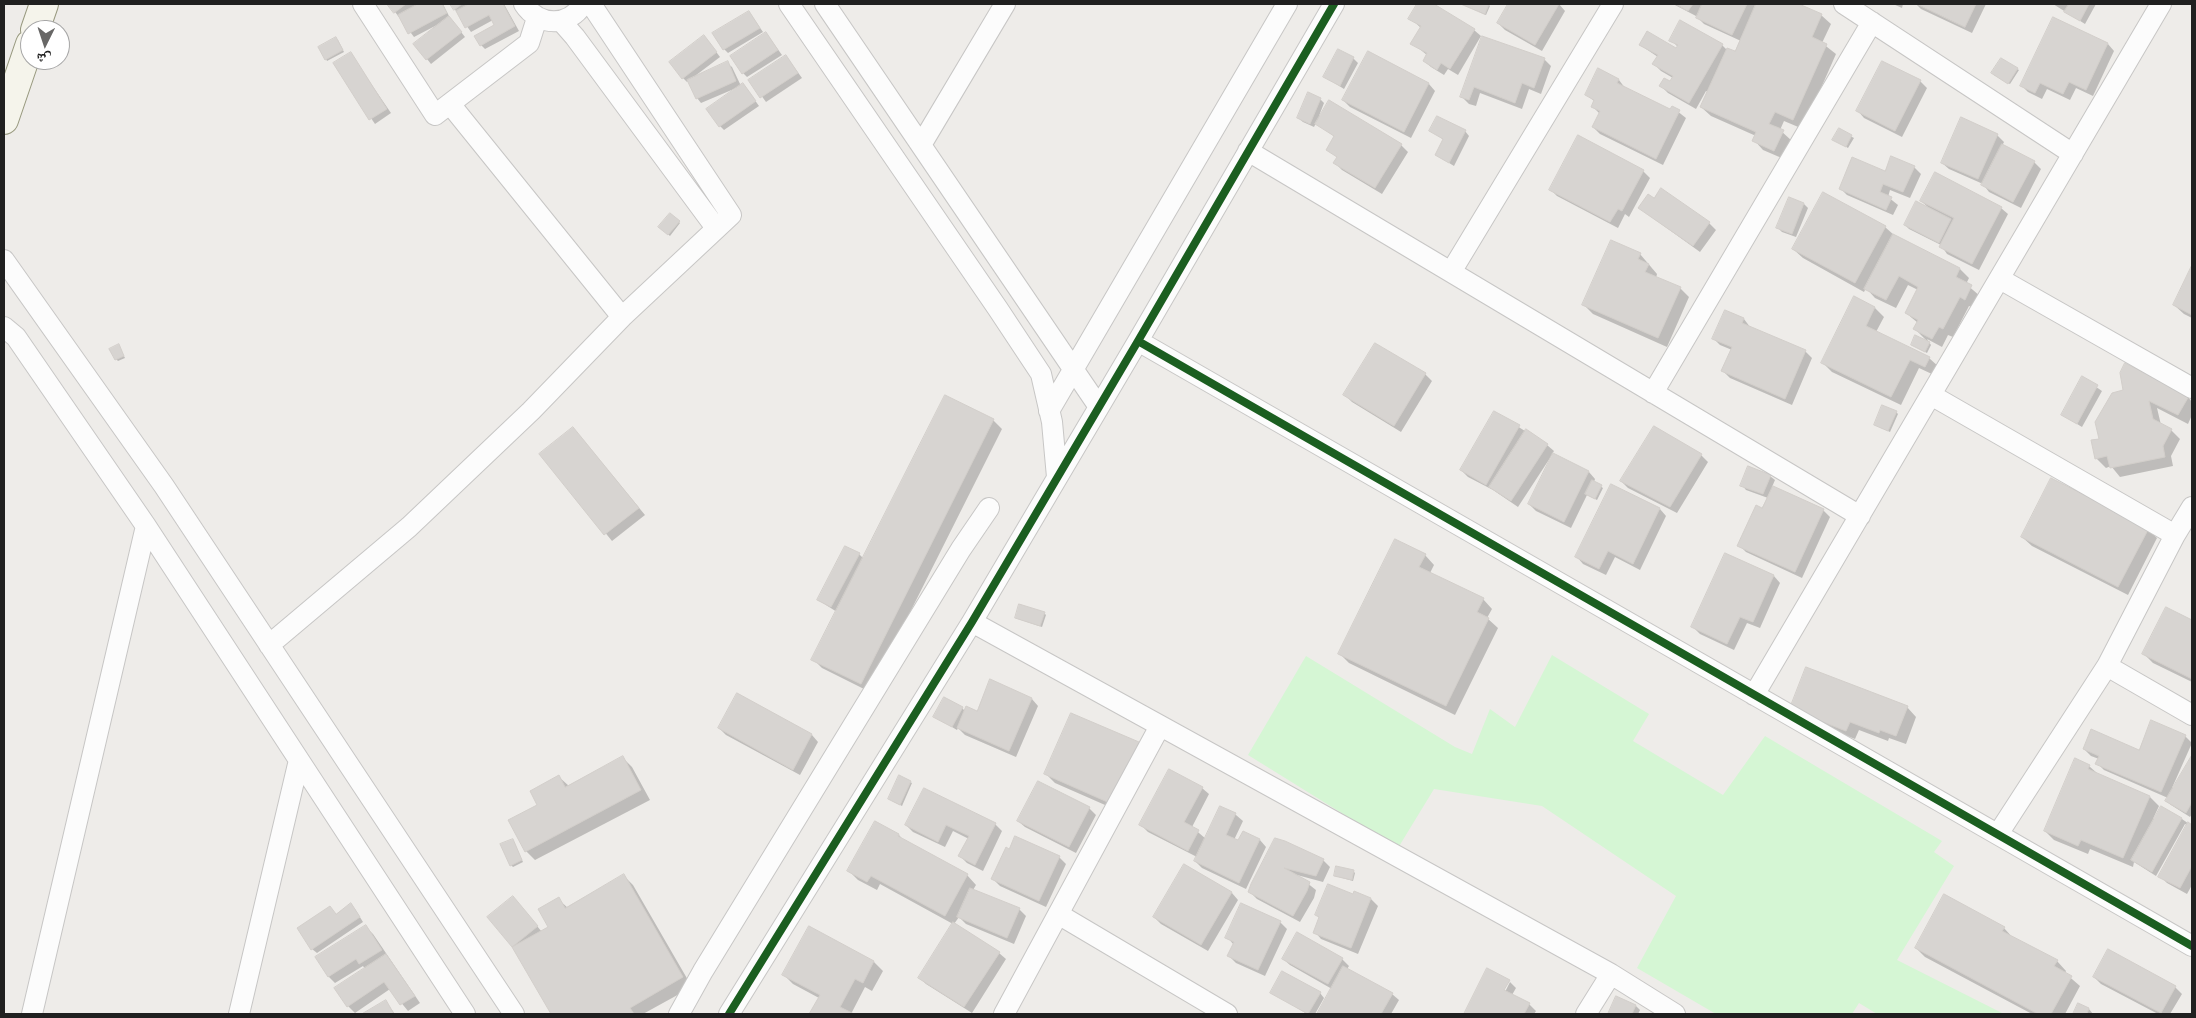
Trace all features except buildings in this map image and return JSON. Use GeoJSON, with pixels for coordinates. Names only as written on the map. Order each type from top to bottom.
{"type":"FeatureCollection","features":[{"type":"Feature","properties":{"kind":"main road"},"geometry":{"type":"LineString","coordinates":[[38,20],[44,4]]}},
{"type":"Feature","properties":{"kind":"main road"},"geometry":{"type":"LineString","coordinates":[[4,120],[21,70]]}},
{"type":"Feature","properties":{"kind":"street"},"geometry":{"type":"LineString","coordinates":[[363,4],[435,115],[529,43],[531,11]]}},
{"type":"Feature","properties":{"kind":"street"},"geometry":{"type":"LineString","coordinates":[[531,11],[545,21],[561,21],[577,12],[583,4]]}},
{"type":"Feature","properties":{"kind":"street"},"geometry":{"type":"LineString","coordinates":[[269,645],[409,527],[531,411],[622,317],[732,215],[591,4]]}},
{"type":"Feature","properties":{"kind":"street"},"geometry":{"type":"LineString","coordinates":[[789,4],[998,308],[1041,374],[1049,410],[1058,477]]}},
{"type":"Feature","properties":{"kind":"street"},"geometry":{"type":"LineString","coordinates":[[825,4],[1099,407]]}},
{"type":"Feature","properties":{"kind":"street"},"geometry":{"type":"LineString","coordinates":[[921,145],[1005,4]]}},
{"type":"Feature","properties":{"kind":"street"},"geometry":{"type":"LineString","coordinates":[[1049,410],[1287,4]]}},
{"type":"Feature","properties":{"kind":"street"},"geometry":{"type":"LineString","coordinates":[[729,1014],[972,622],[1334,4]]}},
{"type":"Feature","properties":{"kind":"street"},"geometry":{"type":"LineString","coordinates":[[1451,272],[1613,4]]}},
{"type":"Feature","properties":{"kind":"street"},"geometry":{"type":"LineString","coordinates":[[1844,4],[2073,154]]}},
{"type":"Feature","properties":{"kind":"street"},"geometry":{"type":"LineString","coordinates":[[1754,695],[2161,4]]}},
{"type":"Feature","properties":{"kind":"street"},"geometry":{"type":"LineString","coordinates":[[561,21],[575,37],[716,228]]}},
{"type":"Feature","properties":{"kind":"street"},"geometry":{"type":"LineString","coordinates":[[1652,393],[1872,22]]}},
{"type":"Feature","properties":{"kind":"street"},"geometry":{"type":"LineString","coordinates":[[450,104],[622,317]]}},
{"type":"Feature","properties":{"kind":"street"},"geometry":{"type":"LineString","coordinates":[[1248,151],[1860,516]]}},
{"type":"Feature","properties":{"kind":"street"},"geometry":{"type":"LineString","coordinates":[[4,260],[164,486],[514,1014]]}},
{"type":"Feature","properties":{"kind":"street"},"geometry":{"type":"LineString","coordinates":[[2000,279],[2192,388]]}},
{"type":"Feature","properties":{"kind":"street"},"geometry":{"type":"LineString","coordinates":[[4,327],[16,337],[146,526],[465,1014]]}},
{"type":"Feature","properties":{"kind":"street"},"geometry":{"type":"LineString","coordinates":[[1138,341],[2192,946]]}},
{"type":"Feature","properties":{"kind":"street"},"geometry":{"type":"LineString","coordinates":[[1931,395],[2175,535]]}},
{"type":"Feature","properties":{"kind":"street"},"geometry":{"type":"LineString","coordinates":[[1998,834],[2107,666],[2175,535],[2192,507]]}},
{"type":"Feature","properties":{"kind":"street"},"geometry":{"type":"LineString","coordinates":[[679,1014],[708,963],[961,550],[989,508]]}},
{"type":"Feature","properties":{"kind":"street"},"geometry":{"type":"LineString","coordinates":[[32,1014],[146,526]]}},
{"type":"Feature","properties":{"kind":"street"},"geometry":{"type":"LineString","coordinates":[[972,622],[1611,974],[1675,1014]]}},
{"type":"Feature","properties":{"kind":"street"},"geometry":{"type":"LineString","coordinates":[[2107,666],[2192,714]]}},
{"type":"Feature","properties":{"kind":"street"},"geometry":{"type":"LineString","coordinates":[[1004,1014],[1160,726]]}},
{"type":"Feature","properties":{"kind":"street"},"geometry":{"type":"LineString","coordinates":[[239,1014],[299,760]]}},
{"type":"Feature","properties":{"kind":"street"},"geometry":{"type":"LineString","coordinates":[[1058,914],[1227,1014]]}},
{"type":"Feature","properties":{"kind":"street"},"geometry":{"type":"LineString","coordinates":[[1586,1014],[1611,974]]}},
{"type":"Feature","properties":{"kind":"green space"},"geometry":{"type":"Polygon","coordinates":[[[1552,655],[1649,714],[1633,741],[1723,795],[1765,736],[1942,841],[1934,852],[1954,866],[1897,960],[2004,1014],[1877,1014],[1859,1003],[1852,1014],[1716,1014],[1637,968],[1676,896],[1542,806],[1434,789],[1398,848],[1248,755],[1306,656],[1455,747],[1472,754],[1490,709],[1515,727],[1552,655]]]}},
{"type":"Feature","properties":{"kind":"cycle path"},"geometry":{"type":"LineString","coordinates":[[729,1014],[972,622],[1334,4]]}},
{"type":"Feature","properties":{"kind":"cycle path"},"geometry":{"type":"LineString","coordinates":[[1138,341],[2192,946]]}}]}
